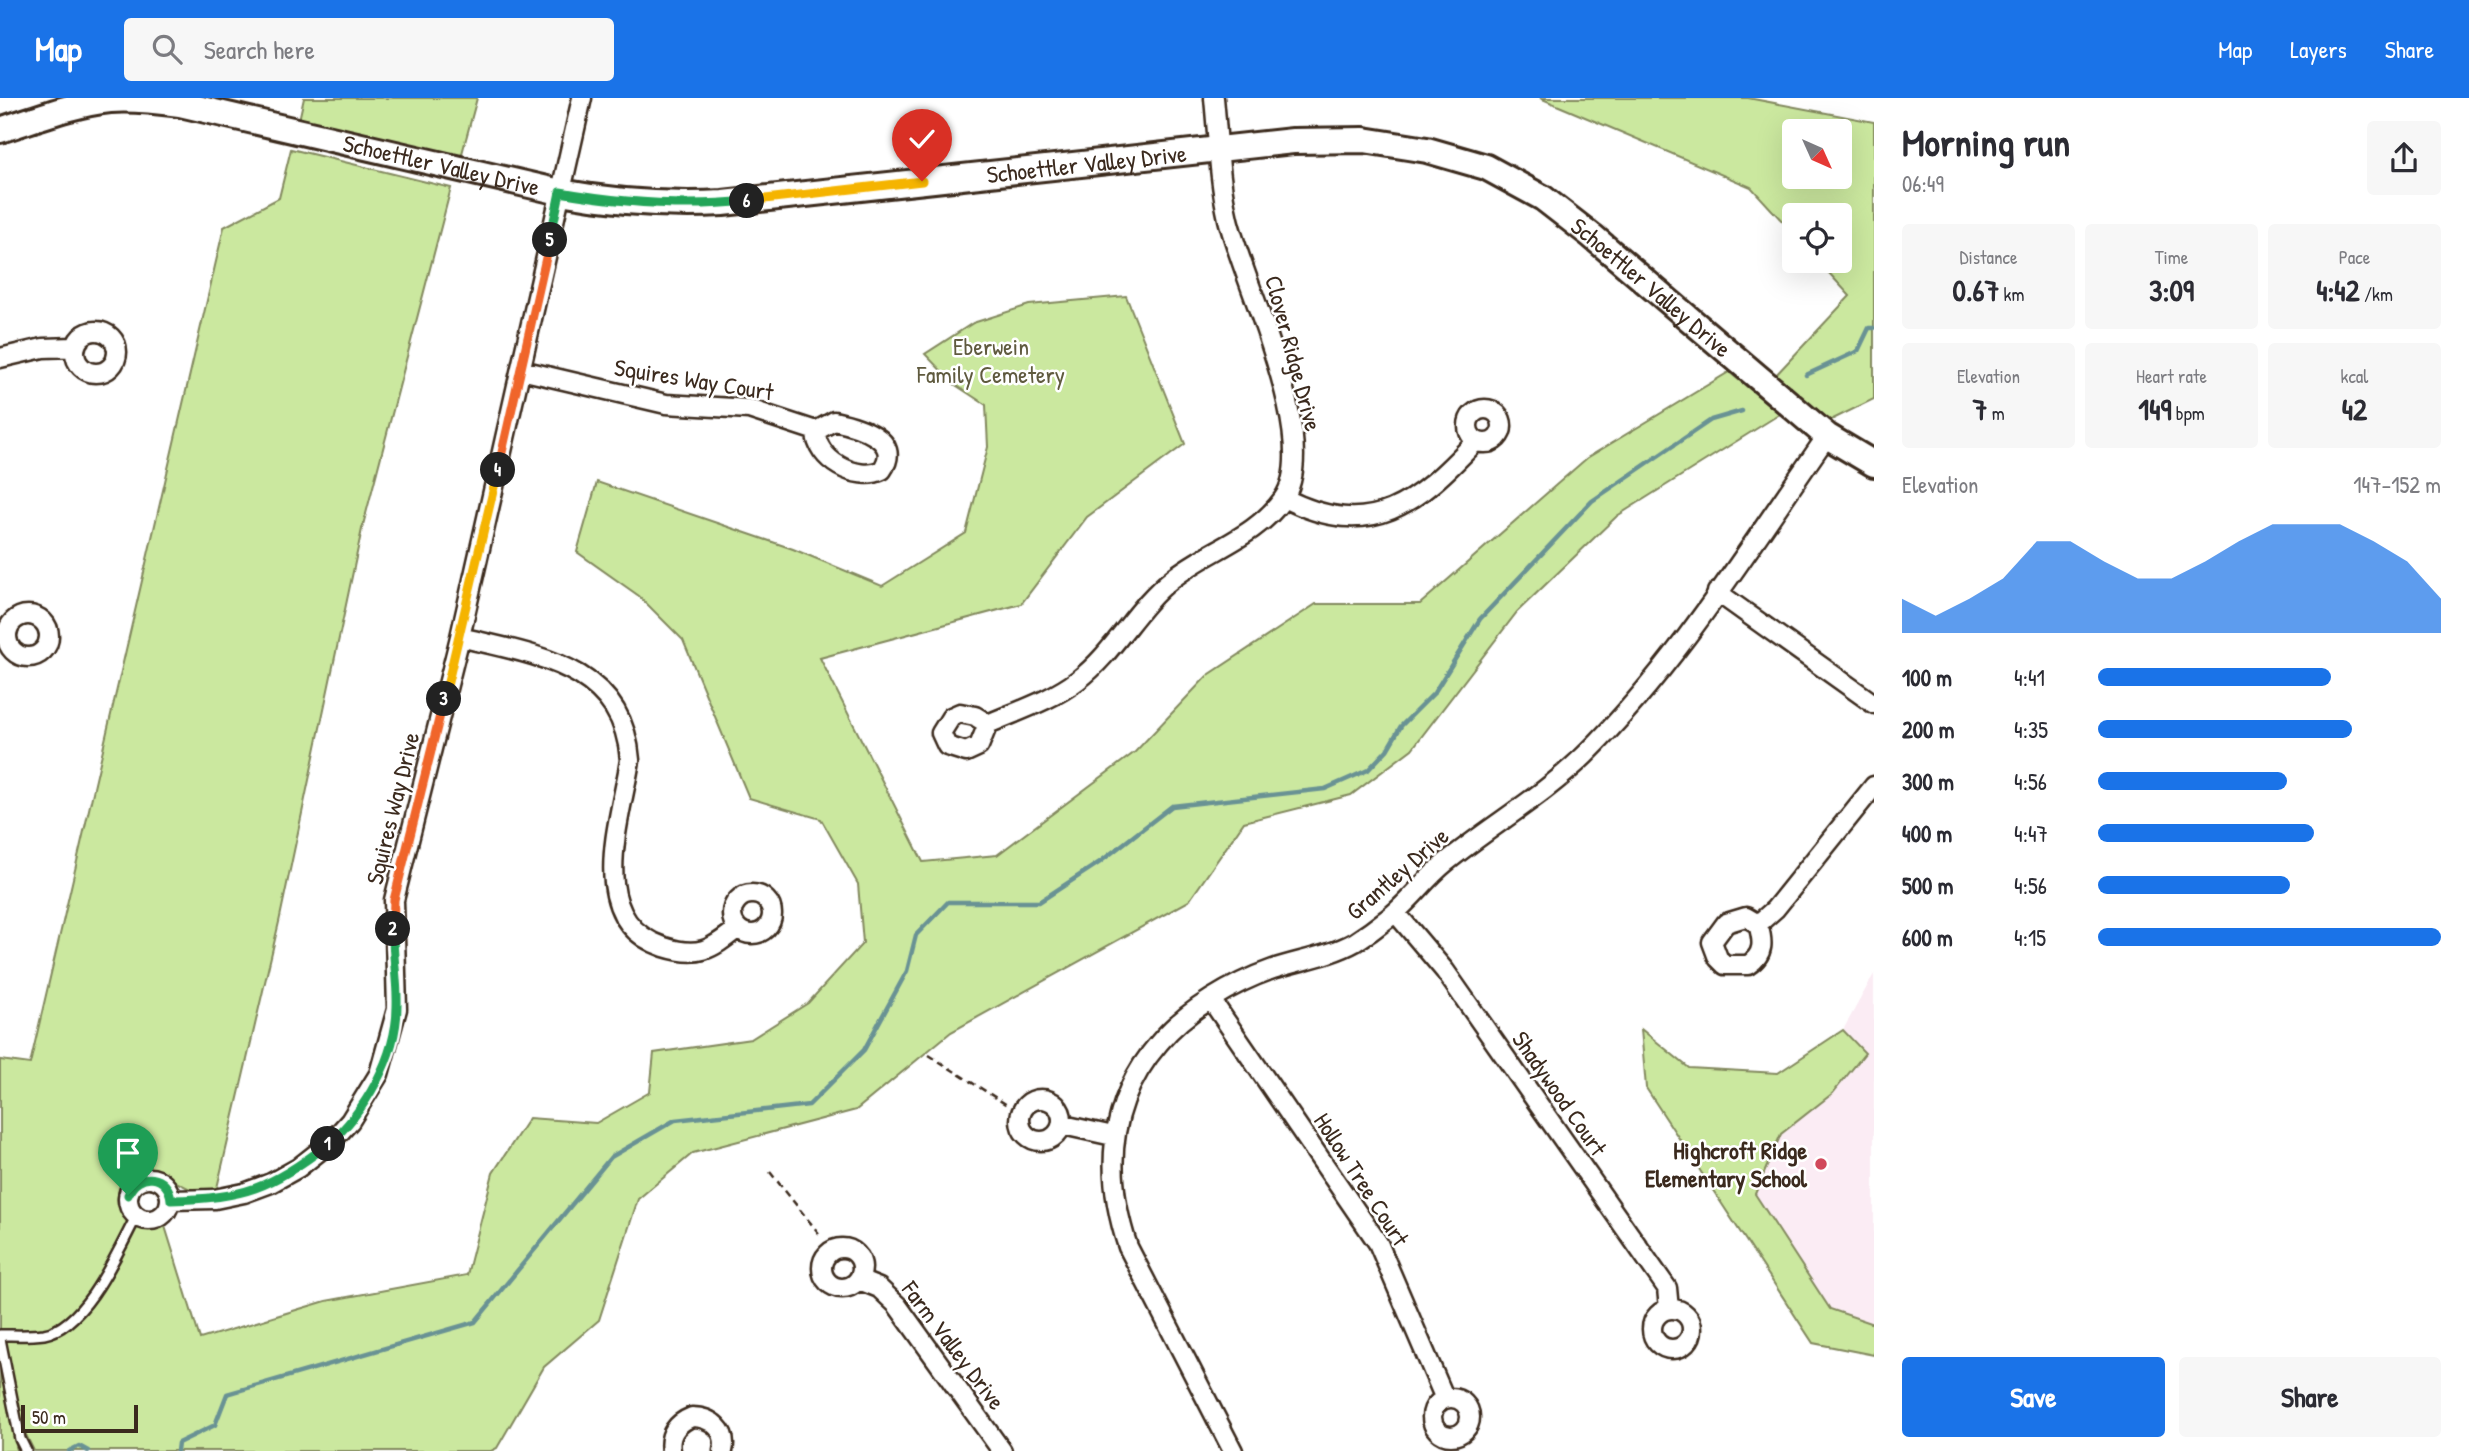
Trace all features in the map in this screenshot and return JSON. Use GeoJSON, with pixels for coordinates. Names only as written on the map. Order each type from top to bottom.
{"type":"FeatureCollection","features":[{"type":"Feature","properties":{"kind":"street","name":"Squires Way Drive"},"geometry":{"type":"LineString","coordinates":[[171,1200],[215,1199],[244,1193],[271,1183],[298,1168],[331,1142],[350,1121],[379,1074],[397,1009],[394,900],[460,637],[583,98]]}},
{"type":"Feature","properties":{"kind":"street","name":"Clover Ridge Drive"},"geometry":{"type":"LineString","coordinates":[[988,724],[1053,695],[1078,680],[1170,580],[1196,561],[1256,528],[1284,498],[1292,478],[1296,443],[1272,348],[1232,235],[1214,98]]}},
{"type":"Feature","properties":{"kind":"street","name":"Schoettler Valley Drive"},"geometry":{"type":"LineString","coordinates":[[0,130],[100,102],[145,100],[180,104],[560,192],[616,202],[671,206],[723,204],[1293,141],[1364,140],[1427,150],[1486,167],[1543,198],[1592,236],[1827,436],[1874,464]]}},
{"type":"Feature","properties":{"kind":"street"},"geometry":{"type":"LineString","coordinates":[[0,358],[43,348],[75,347]]}},
{"type":"Feature","properties":{"kind":"street","name":"Squires Way Court"},"geometry":{"type":"LineString","coordinates":[[521,370],[666,404],[749,409],[816,431]]}},
{"type":"Feature","properties":{"kind":"street","name":"Grantley Drive"},"geometry":{"type":"LineString","coordinates":[[1233,1451],[1128,1247],[1117,1214],[1113,1136],[1132,1085],[1152,1052],[1183,1019],[1236,985],[1271,970],[1353,943],[1396,913],[1436,871],[1584,756],[1650,681],[1717,592],[1827,436]]}},
{"type":"Feature","properties":{"kind":"street"},"geometry":{"type":"LineString","coordinates":[[1284,498],[1310,511],[1339,518],[1395,509],[1415,500],[1435,484],[1476,441]]}},
{"type":"Feature","properties":{"kind":"street"},"geometry":{"type":"LineString","coordinates":[[1717,592],[1874,704]]}},
{"type":"Feature","properties":{"kind":"street"},"geometry":{"type":"LineString","coordinates":[[460,637],[555,662],[595,684],[615,709],[628,743],[629,760],[611,873],[619,909],[629,923],[660,946],[696,954],[713,947],[737,929]]}},
{"type":"Feature","properties":{"kind":"street"},"geometry":{"type":"LineString","coordinates":[[1758,924],[1775,909],[1874,786]]}},
{"type":"Feature","properties":{"kind":"street","name":"Shadywood Court"},"geometry":{"type":"LineString","coordinates":[[1396,913],[1445,971],[1667,1288],[1669,1309]]}},
{"type":"Feature","properties":{"kind":"street","name":"Hollow Tree Court"},"geometry":{"type":"LineString","coordinates":[[1212,1001],[1378,1243],[1445,1399]]}},
{"type":"Feature","properties":{"kind":"street"},"geometry":{"type":"LineString","coordinates":[[1063,1125],[1113,1136]]}},
{"type":"Feature","properties":{"kind":"street"},"geometry":{"type":"LineString","coordinates":[[142,1179],[162,1181],[171,1200],[160,1217],[147,1220],[136,1215],[130,1208],[128,1195],[142,1179]]}},
{"type":"Feature","properties":{"kind":"street","name":"Farm Valley Drive"},"geometry":{"type":"LineString","coordinates":[[859,1280],[879,1288],[897,1306],[1002,1451]]}},
{"type":"Feature","properties":{"kind":"street"},"geometry":{"type":"LineString","coordinates":[[671,1451],[671,1437],[676,1427],[692,1417],[701,1417],[717,1426],[723,1436],[723,1451]]}},
{"type":"Feature","properties":{"kind":"lane"},"geometry":{"type":"LineString","coordinates":[[26,1451],[20,1439],[0,1337],[46,1334],[69,1322],[86,1303],[109,1267],[136,1215]]}},
{"type":"Feature","properties":{"kind":"path"},"geometry":{"type":"LineString","coordinates":[[929,1055],[1007,1105]]}},
{"type":"Feature","properties":{"kind":"path"},"geometry":{"type":"LineString","coordinates":[[770,1172],[821,1236]]}},
{"type":"Feature","properties":{"kind":"shaded area","name":"Highcroft Ridge Elementary School"},"geometry":{"type":"Polygon","coordinates":[[[1874,974],[1874,1324],[1830,1309],[1755,1194],[1781,1134],[1833,1093],[1865,1053],[1843,1030],[1874,974]]]}},
{"type":"Feature","properties":{"kind":"green space"},"geometry":{"type":"Polygon","coordinates":[[[304,98],[477,98],[460,161],[299,120],[304,98]]]}},
{"type":"Feature","properties":{"kind":"green space"},"geometry":{"type":"Polygon","coordinates":[[[1540,98],[1748,98],[1874,122],[1874,399],[1829,421],[1774,377],[1850,296],[1829,273],[1852,273],[1852,203],[1782,203],[1782,221],[1751,187],[1540,98]]]}},
{"type":"Feature","properties":{"kind":"green space","name":"Eberwein Family Cemetery"},"geometry":{"type":"Polygon","coordinates":[[[291,149],[451,188],[362,529],[279,922],[217,1188],[192,1190],[152,1170],[134,1171],[125,1181],[117,1199],[123,1214],[131,1220],[153,1229],[164,1223],[200,1339],[326,1301],[467,1275],[493,1173],[529,1118],[596,1123],[650,1092],[654,1053],[751,1039],[808,1003],[863,943],[858,884],[821,819],[749,798],[683,640],[639,596],[577,552],[597,482],[793,549],[882,586],[966,533],[988,447],[986,405],[954,384],[925,354],[973,323],[1029,305],[1126,296],[1185,444],[1087,517],[1021,604],[820,658],[923,862],[997,855],[1135,752],[1207,676],[1316,604],[1420,604],[1587,458],[1729,372],[1780,414],[1617,516],[1517,612],[1412,749],[1351,795],[1244,822],[1189,901],[951,1032],[856,1110],[693,1153],[638,1199],[599,1320],[544,1367],[497,1448],[491,1451],[34,1451],[22,1427],[8,1357],[3,1374],[17,1451],[0,1451],[0,1060],[30,1064],[224,227],[279,198],[291,149]]]}},
{"type":"Feature","properties":{"kind":"green space"},"geometry":{"type":"Polygon","coordinates":[[[1641,1029],[1689,1068],[1778,1073],[1843,1030],[1865,1053],[1833,1093],[1781,1134],[1755,1194],[1830,1309],[1874,1324],[1874,1355],[1813,1343],[1646,1088],[1641,1029]]]}},
{"type":"Feature","properties":{"kind":"waterway"},"geometry":{"type":"LineString","coordinates":[[1806,375],[1858,351],[1869,328],[1874,328]]}},
{"type":"Feature","properties":{"kind":"waterway"},"geometry":{"type":"LineString","coordinates":[[177,1451],[178,1443],[215,1425],[227,1394],[475,1322],[611,1157],[675,1120],[809,1105],[864,1050],[907,971],[916,935],[948,902],[1039,902],[1100,862],[1172,806],[1325,789],[1368,770],[1387,750],[1401,726],[1434,693],[1480,619],[1592,501],[1711,420],[1742,411]]}},
{"type":"Feature","properties":{"kind":"waterway"},"geometry":{"type":"LineString","coordinates":[[69,1451],[79,1446],[88,1451]]}},
{"type":"Feature","properties":{"kind":"place","name":"Highcroft Ridge Elementary School"},"geometry":{"type":"Point","coordinates":[1821,1164]}},
{"type":"Feature","properties":{"kind":"route"},"geometry":{"type":"LineString","coordinates":[[128,1195],[136,1182],[149,1177],[162,1181],[171,1200],[215,1199],[244,1193],[271,1183],[298,1168],[331,1142],[350,1121],[379,1074],[390,1044],[397,1009],[394,900],[460,637],[560,192],[616,202],[671,206],[723,204],[922,181]]}}]}
